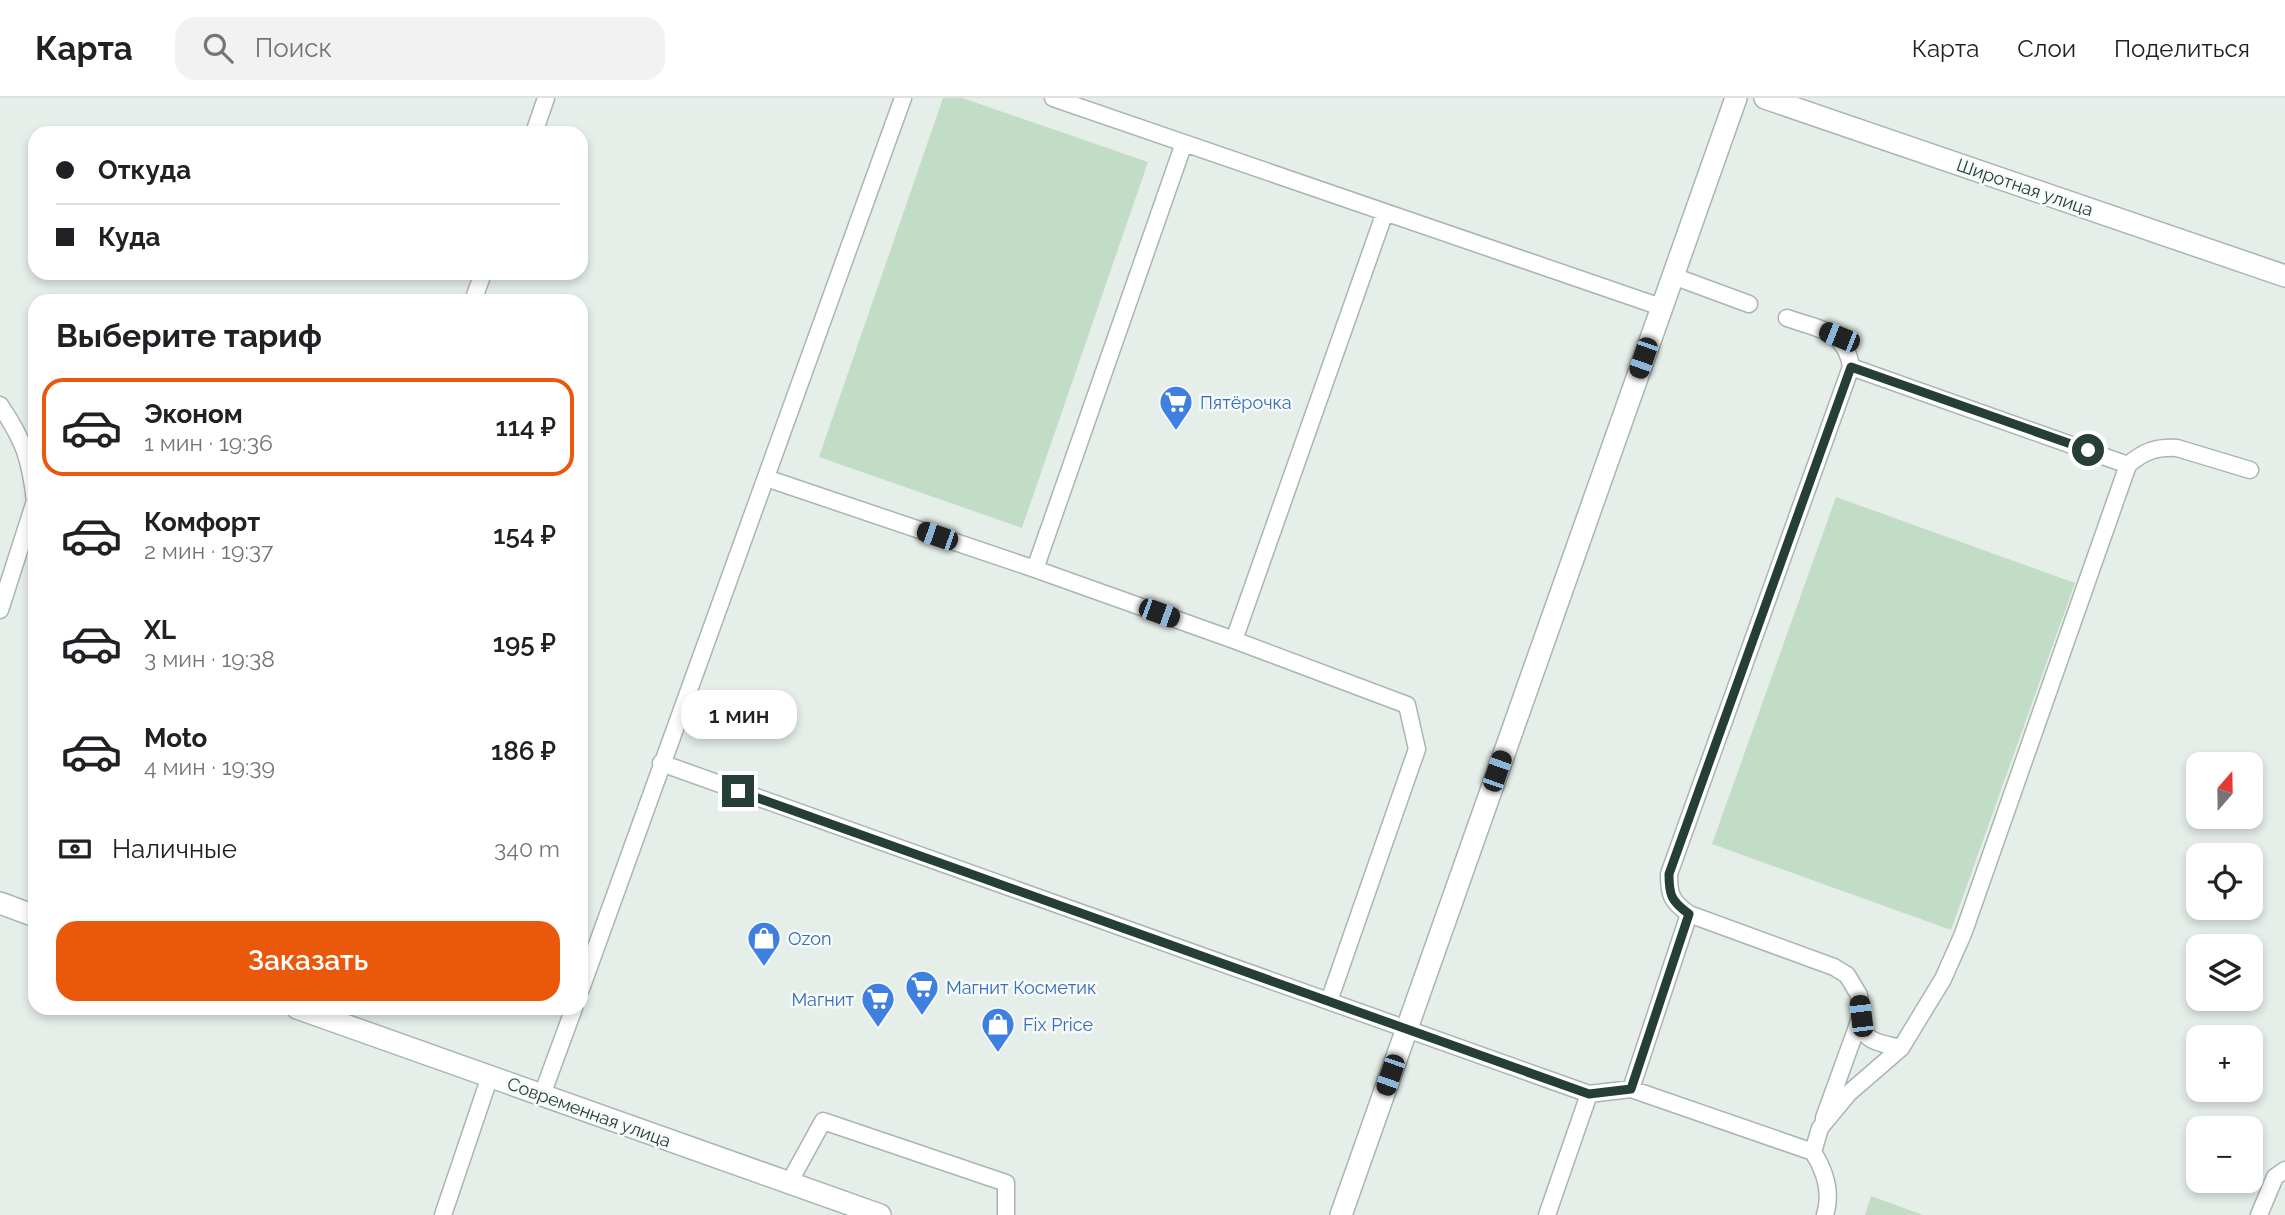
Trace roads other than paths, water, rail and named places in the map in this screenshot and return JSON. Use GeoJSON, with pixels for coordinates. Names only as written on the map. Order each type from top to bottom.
{"type":"FeatureCollection","features":[{"type":"Feature","properties":{"kind":"street"},"geometry":{"type":"LineString","coordinates":[[1341,1215],[1736,98]]}},
{"type":"Feature","properties":{"kind":"street","name":"Широтная улица"},"geometry":{"type":"LineString","coordinates":[[1765,98],[2285,276]]}},
{"type":"Feature","properties":{"kind":"street"},"geometry":{"type":"LineString","coordinates":[[0,904],[28,914]]}},
{"type":"Feature","properties":{"kind":"street","name":"Современная улица"},"geometry":{"type":"LineString","coordinates":[[317,1015],[880,1215]]}},
{"type":"Feature","properties":{"kind":"lane"},"geometry":{"type":"LineString","coordinates":[[536,126],[546,98]]}},
{"type":"Feature","properties":{"kind":"lane"},"geometry":{"type":"LineString","coordinates":[[588,969],[904,98]]}},
{"type":"Feature","properties":{"kind":"lane"},"geometry":{"type":"LineString","coordinates":[[1053,98],[1661,307]]}},
{"type":"Feature","properties":{"kind":"lane"},"geometry":{"type":"LineString","coordinates":[[1034,569],[1184,144]]}},
{"type":"Feature","properties":{"kind":"lane"},"geometry":{"type":"LineString","coordinates":[[1234,640],[1385,212]]}},
{"type":"Feature","properties":{"kind":"lane"},"geometry":{"type":"LineString","coordinates":[[1673,276],[1749,304]]}},
{"type":"Feature","properties":{"kind":"lane"},"geometry":{"type":"LineString","coordinates":[[1787,318],[1839,337],[1849,351],[1851,367],[1669,874],[1669,892],[1677,906],[1689,914],[1834,967],[1847,975],[1859,995],[1861,1028],[1864,1035],[1870,1040],[1901,1048]]}},
{"type":"Feature","properties":{"kind":"lane"},"geometry":{"type":"LineString","coordinates":[[1851,367],[2128,465]]}},
{"type":"Feature","properties":{"kind":"lane"},"geometry":{"type":"LineString","coordinates":[[0,405],[16,430],[28,457]]}},
{"type":"Feature","properties":{"kind":"lane"},"geometry":{"type":"LineString","coordinates":[[1820,1128],[1849,1093],[1901,1048],[1943,979],[1963,934],[2128,465],[2143,453],[2177,448],[2250,470]]}},
{"type":"Feature","properties":{"kind":"lane"},"geometry":{"type":"LineString","coordinates":[[766,478],[1034,569],[1407,705],[1418,748],[1329,1001]]}},
{"type":"Feature","properties":{"kind":"lane"},"geometry":{"type":"LineString","coordinates":[[0,610],[28,523]]}},
{"type":"Feature","properties":{"kind":"lane"},"geometry":{"type":"LineString","coordinates":[[661,763],[1589,1094],[1631,1089],[1813,1152],[1822,1167],[1828,1188],[1825,1215]]}},
{"type":"Feature","properties":{"kind":"lane"},"geometry":{"type":"LineString","coordinates":[[1631,1089],[1689,914]]}},
{"type":"Feature","properties":{"kind":"lane"},"geometry":{"type":"LineString","coordinates":[[542,1095],[571,1015]]}},
{"type":"Feature","properties":{"kind":"lane"},"geometry":{"type":"LineString","coordinates":[[1813,1152],[1861,1016]]}},
{"type":"Feature","properties":{"kind":"lane"},"geometry":{"type":"LineString","coordinates":[[443,1215],[490,1076]]}},
{"type":"Feature","properties":{"kind":"lane"},"geometry":{"type":"LineString","coordinates":[[1547,1215],[1589,1094]]}},
{"type":"Feature","properties":{"kind":"lane"},"geometry":{"type":"LineString","coordinates":[[789,1183],[822,1121],[1006,1183],[1006,1215]]}},
{"type":"Feature","properties":{"kind":"lane"},"geometry":{"type":"LineString","coordinates":[[2259,1215],[2274,1177],[2285,1170]]}},
{"type":"Feature","properties":{"kind":"place","name":"Пятёрочка"},"geometry":{"type":"Point","coordinates":[1176,432]}},
{"type":"Feature","properties":{"kind":"place","name":"Ozon"},"geometry":{"type":"Point","coordinates":[764,968]}},
{"type":"Feature","properties":{"kind":"place","name":"Магнит Косметик"},"geometry":{"type":"Point","coordinates":[922,1017]}},
{"type":"Feature","properties":{"kind":"place","name":"Магнит"},"geometry":{"type":"Point","coordinates":[878,1029]}},
{"type":"Feature","properties":{"kind":"place","name":"Fix Price"},"geometry":{"type":"Point","coordinates":[998,1054]}}]}
